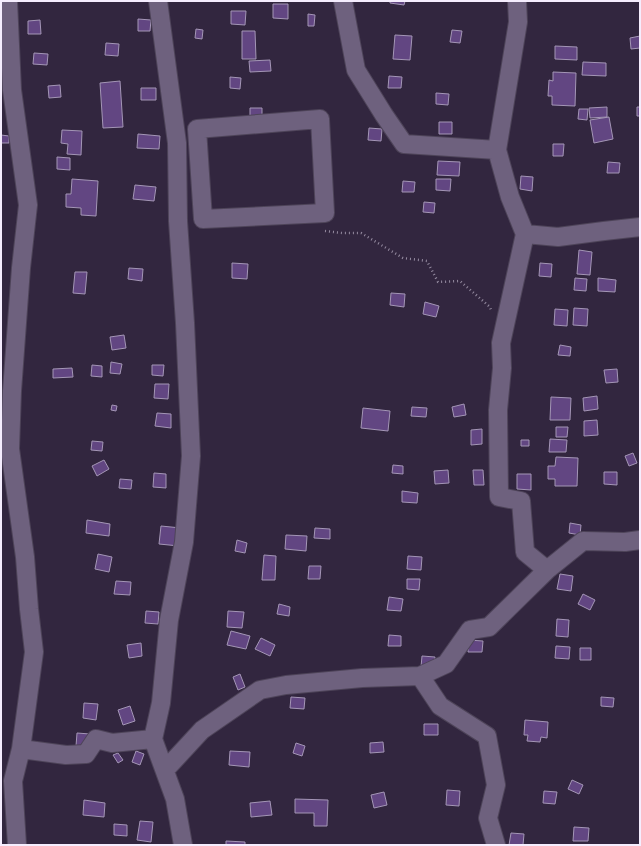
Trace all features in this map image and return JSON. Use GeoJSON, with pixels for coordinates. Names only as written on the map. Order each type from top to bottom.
{"type":"FeatureCollection","features":[{"type":"Feature","properties":{"kind":"street"},"geometry":{"type":"LineString","coordinates":[[8,1],[12,90],[28,206],[21,268],[13,375],[10,449],[25,557],[34,652],[22,749],[7,780],[17,845]]}},
{"type":"Feature","properties":{"kind":"street"},"geometry":{"type":"LineString","coordinates":[[158,1],[177,143],[178,221],[185,323],[191,456],[184,542],[169,620],[161,703],[153,739],[175,799],[183,845]]}},
{"type":"Feature","properties":{"kind":"street"},"geometry":{"type":"LineString","coordinates":[[343,1],[356,70],[404,144],[497,150]]}},
{"type":"Feature","properties":{"kind":"street"},"geometry":{"type":"LineString","coordinates":[[518,1],[518,22],[497,150],[510,197],[525,234],[501,343],[502,368],[498,410],[498,497],[521,501],[525,552],[547,570]]}},
{"type":"Feature","properties":{"kind":"street"},"geometry":{"type":"LineString","coordinates":[[320,119],[325,214],[203,219],[198,129],[320,119]]}},
{"type":"Feature","properties":{"kind":"street"},"geometry":{"type":"LineString","coordinates":[[525,234],[558,237],[604,230],[640,228]]}},
{"type":"Feature","properties":{"kind":"street"},"geometry":{"type":"LineString","coordinates":[[165,770],[202,730],[260,690],[286,685],[362,678],[420,676],[446,664],[470,630],[489,627],[547,570],[583,541],[625,542],[640,540]]}},
{"type":"Feature","properties":{"kind":"street"},"geometry":{"type":"LineString","coordinates":[[420,676],[440,706],[487,736],[496,785],[488,818],[496,845]]}},
{"type":"Feature","properties":{"kind":"street"},"geometry":{"type":"LineString","coordinates":[[22,749],[66,755],[86,754],[96,739],[112,743],[153,739]]}},
{"type":"Feature","properties":{"kind":"path"},"geometry":{"type":"LineString","coordinates":[[320,231],[361,233],[403,258],[427,261],[438,282],[460,281],[490,307],[492,314]]}},
{"type":"Feature","properties":{"kind":"building"},"geometry":{"type":"Polygon","coordinates":[[[390,1],[405,1],[404,5],[390,3],[390,1]]]}},
{"type":"Feature","properties":{"kind":"building"},"geometry":{"type":"Polygon","coordinates":[[[273,4],[288,4],[288,19],[273,18],[273,4]]]}},
{"type":"Feature","properties":{"kind":"building"},"geometry":{"type":"Polygon","coordinates":[[[231,11],[246,11],[245,25],[231,24],[231,11]]]}},
{"type":"Feature","properties":{"kind":"building"},"geometry":{"type":"Polygon","coordinates":[[[308,14],[315,15],[314,26],[308,26],[308,14]]]}},
{"type":"Feature","properties":{"kind":"building"},"geometry":{"type":"Polygon","coordinates":[[[138,19],[151,20],[150,31],[138,31],[138,19]]]}},
{"type":"Feature","properties":{"kind":"building"},"geometry":{"type":"Polygon","coordinates":[[[40,20],[41,34],[28,34],[28,21],[40,20]]]}},
{"type":"Feature","properties":{"kind":"building"},"geometry":{"type":"Polygon","coordinates":[[[196,29],[203,30],[202,39],[195,38],[196,29]]]}},
{"type":"Feature","properties":{"kind":"building"},"geometry":{"type":"Polygon","coordinates":[[[452,30],[462,31],[460,43],[450,42],[452,30]]]}},
{"type":"Feature","properties":{"kind":"building"},"geometry":{"type":"Polygon","coordinates":[[[242,31],[255,31],[256,59],[242,59],[242,31]]]}},
{"type":"Feature","properties":{"kind":"building"},"geometry":{"type":"Polygon","coordinates":[[[395,35],[412,36],[410,60],[393,59],[395,35]]]}},
{"type":"Feature","properties":{"kind":"building"},"geometry":{"type":"Polygon","coordinates":[[[640,36],[640,48],[631,49],[630,38],[640,36]]]}},
{"type":"Feature","properties":{"kind":"building"},"geometry":{"type":"Polygon","coordinates":[[[106,43],[119,44],[118,56],[105,55],[106,43]]]}},
{"type":"Feature","properties":{"kind":"building"},"geometry":{"type":"Polygon","coordinates":[[[555,46],[577,47],[577,60],[555,59],[555,46]]]}},
{"type":"Feature","properties":{"kind":"building"},"geometry":{"type":"Polygon","coordinates":[[[34,53],[48,54],[47,65],[33,64],[34,53]]]}},
{"type":"Feature","properties":{"kind":"building"},"geometry":{"type":"Polygon","coordinates":[[[270,60],[271,71],[250,72],[249,61],[270,60]]]}},
{"type":"Feature","properties":{"kind":"building"},"geometry":{"type":"Polygon","coordinates":[[[583,62],[606,63],[606,76],[582,75],[583,62]]]}},
{"type":"Feature","properties":{"kind":"building"},"geometry":{"type":"Polygon","coordinates":[[[553,72],[576,73],[575,106],[552,105],[552,96],[548,96],[549,80],[553,81],[553,72]]]}},
{"type":"Feature","properties":{"kind":"building"},"geometry":{"type":"Polygon","coordinates":[[[389,76],[402,77],[401,88],[388,88],[389,76]]]}},
{"type":"Feature","properties":{"kind":"building"},"geometry":{"type":"Polygon","coordinates":[[[230,77],[241,78],[240,89],[230,88],[230,77]]]}},
{"type":"Feature","properties":{"kind":"building"},"geometry":{"type":"Polygon","coordinates":[[[120,81],[123,127],[103,128],[100,83],[120,81]]]}},
{"type":"Feature","properties":{"kind":"building"},"geometry":{"type":"Polygon","coordinates":[[[60,85],[61,97],[49,98],[48,86],[60,85]]]}},
{"type":"Feature","properties":{"kind":"building"},"geometry":{"type":"Polygon","coordinates":[[[141,88],[156,88],[156,100],[141,100],[141,88]]]}},
{"type":"Feature","properties":{"kind":"building"},"geometry":{"type":"Polygon","coordinates":[[[436,93],[449,94],[448,105],[436,104],[436,93]]]}},
{"type":"Feature","properties":{"kind":"building"},"geometry":{"type":"Polygon","coordinates":[[[607,107],[607,117],[590,118],[589,108],[607,107]]]}},
{"type":"Feature","properties":{"kind":"building"},"geometry":{"type":"Polygon","coordinates":[[[637,107],[640,107],[640,116],[637,116],[637,107]]]}},
{"type":"Feature","properties":{"kind":"building"},"geometry":{"type":"Polygon","coordinates":[[[250,108],[262,108],[262,120],[250,120],[250,108]]]}},
{"type":"Feature","properties":{"kind":"building"},"geometry":{"type":"Polygon","coordinates":[[[579,109],[588,109],[587,120],[578,119],[579,109]]]}},
{"type":"Feature","properties":{"kind":"building"},"geometry":{"type":"Polygon","coordinates":[[[609,117],[613,139],[594,143],[590,120],[609,117]]]}},
{"type":"Feature","properties":{"kind":"building"},"geometry":{"type":"Polygon","coordinates":[[[439,122],[452,122],[452,134],[439,134],[439,122]]]}},
{"type":"Feature","properties":{"kind":"building"},"geometry":{"type":"Polygon","coordinates":[[[369,128],[382,129],[381,141],[368,140],[369,128]]]}},
{"type":"Feature","properties":{"kind":"building"},"geometry":{"type":"Polygon","coordinates":[[[62,130],[82,131],[81,155],[67,154],[68,144],[61,143],[62,130]]]}},
{"type":"Feature","properties":{"kind":"building"},"geometry":{"type":"Polygon","coordinates":[[[138,134],[160,136],[159,149],[137,148],[138,134]]]}},
{"type":"Feature","properties":{"kind":"building"},"geometry":{"type":"Polygon","coordinates":[[[1,135],[9,136],[9,143],[1,143],[1,135]]]}},
{"type":"Feature","properties":{"kind":"building"},"geometry":{"type":"Polygon","coordinates":[[[553,144],[564,144],[563,156],[553,156],[553,144]]]}},
{"type":"Feature","properties":{"kind":"building"},"geometry":{"type":"Polygon","coordinates":[[[57,157],[70,158],[70,170],[57,169],[57,157]]]}},
{"type":"Feature","properties":{"kind":"building"},"geometry":{"type":"Polygon","coordinates":[[[438,161],[460,162],[459,176],[437,175],[438,161]]]}},
{"type":"Feature","properties":{"kind":"building"},"geometry":{"type":"Polygon","coordinates":[[[608,162],[620,163],[619,173],[607,173],[608,162]]]}},
{"type":"Feature","properties":{"kind":"building"},"geometry":{"type":"Polygon","coordinates":[[[521,176],[533,177],[532,191],[520,189],[521,176]]]}},
{"type":"Feature","properties":{"kind":"building"},"geometry":{"type":"Polygon","coordinates":[[[72,179],[98,181],[96,216],[81,215],[81,208],[66,207],[66,194],[71,194],[72,179]]]}},
{"type":"Feature","properties":{"kind":"building"},"geometry":{"type":"Polygon","coordinates":[[[436,179],[451,179],[450,191],[436,190],[436,179]]]}},
{"type":"Feature","properties":{"kind":"building"},"geometry":{"type":"Polygon","coordinates":[[[403,181],[415,182],[414,192],[402,192],[403,181]]]}},
{"type":"Feature","properties":{"kind":"building"},"geometry":{"type":"Polygon","coordinates":[[[135,185],[156,187],[154,201],[133,199],[135,185]]]}},
{"type":"Feature","properties":{"kind":"building"},"geometry":{"type":"Polygon","coordinates":[[[424,202],[435,203],[434,213],[423,212],[424,202]]]}},
{"type":"Feature","properties":{"kind":"building"},"geometry":{"type":"Polygon","coordinates":[[[579,250],[592,252],[590,275],[577,274],[579,250]]]}},
{"type":"Feature","properties":{"kind":"building"},"geometry":{"type":"Polygon","coordinates":[[[232,263],[248,264],[247,279],[232,278],[232,263]]]}},
{"type":"Feature","properties":{"kind":"building"},"geometry":{"type":"Polygon","coordinates":[[[540,263],[552,264],[551,277],[539,276],[540,263]]]}},
{"type":"Feature","properties":{"kind":"building"},"geometry":{"type":"Polygon","coordinates":[[[129,268],[143,269],[142,281],[128,279],[129,268]]]}},
{"type":"Feature","properties":{"kind":"building"},"geometry":{"type":"Polygon","coordinates":[[[75,272],[87,272],[85,294],[73,293],[75,272]]]}},
{"type":"Feature","properties":{"kind":"building"},"geometry":{"type":"Polygon","coordinates":[[[575,278],[587,279],[586,291],[574,290],[575,278]]]}},
{"type":"Feature","properties":{"kind":"building"},"geometry":{"type":"Polygon","coordinates":[[[598,278],[616,280],[615,292],[598,291],[598,278]]]}},
{"type":"Feature","properties":{"kind":"building"},"geometry":{"type":"Polygon","coordinates":[[[391,293],[405,294],[404,307],[390,305],[391,293]]]}},
{"type":"Feature","properties":{"kind":"building"},"geometry":{"type":"Polygon","coordinates":[[[425,302],[439,306],[436,317],[423,314],[425,302]]]}},
{"type":"Feature","properties":{"kind":"building"},"geometry":{"type":"Polygon","coordinates":[[[574,308],[588,309],[587,326],[573,325],[574,308]]]}},
{"type":"Feature","properties":{"kind":"building"},"geometry":{"type":"Polygon","coordinates":[[[555,309],[568,310],[567,326],[554,325],[555,309]]]}},
{"type":"Feature","properties":{"kind":"building"},"geometry":{"type":"Polygon","coordinates":[[[124,335],[126,348],[112,350],[110,337],[124,335]]]}},
{"type":"Feature","properties":{"kind":"building"},"geometry":{"type":"Polygon","coordinates":[[[560,345],[571,347],[570,356],[558,355],[560,345]]]}},
{"type":"Feature","properties":{"kind":"building"},"geometry":{"type":"Polygon","coordinates":[[[111,362],[122,364],[120,374],[110,373],[111,362]]]}},
{"type":"Feature","properties":{"kind":"building"},"geometry":{"type":"Polygon","coordinates":[[[92,365],[102,366],[102,377],[91,376],[92,365]]]}},
{"type":"Feature","properties":{"kind":"building"},"geometry":{"type":"Polygon","coordinates":[[[152,365],[164,365],[163,376],[152,375],[152,365]]]}},
{"type":"Feature","properties":{"kind":"building"},"geometry":{"type":"Polygon","coordinates":[[[72,368],[73,377],[53,378],[53,369],[72,368]]]}},
{"type":"Feature","properties":{"kind":"building"},"geometry":{"type":"Polygon","coordinates":[[[617,369],[618,382],[606,383],[604,370],[617,369]]]}},
{"type":"Feature","properties":{"kind":"building"},"geometry":{"type":"Polygon","coordinates":[[[155,384],[169,384],[168,399],[154,398],[155,384]]]}},
{"type":"Feature","properties":{"kind":"building"},"geometry":{"type":"Polygon","coordinates":[[[597,396],[598,409],[584,411],[583,398],[597,396]]]}},
{"type":"Feature","properties":{"kind":"building"},"geometry":{"type":"Polygon","coordinates":[[[551,397],[571,398],[570,420],[550,420],[551,397]]]}},
{"type":"Feature","properties":{"kind":"building"},"geometry":{"type":"Polygon","coordinates":[[[464,404],[466,415],[454,417],[452,407],[464,404]]]}},
{"type":"Feature","properties":{"kind":"building"},"geometry":{"type":"Polygon","coordinates":[[[112,405],[117,406],[116,411],[111,410],[112,405]]]}},
{"type":"Feature","properties":{"kind":"building"},"geometry":{"type":"Polygon","coordinates":[[[412,407],[427,408],[426,417],[411,416],[412,407]]]}},
{"type":"Feature","properties":{"kind":"building"},"geometry":{"type":"Polygon","coordinates":[[[363,408],[390,411],[388,431],[361,428],[363,408]]]}},
{"type":"Feature","properties":{"kind":"building"},"geometry":{"type":"Polygon","coordinates":[[[157,413],[171,414],[171,428],[155,426],[157,413]]]}},
{"type":"Feature","properties":{"kind":"building"},"geometry":{"type":"Polygon","coordinates":[[[597,420],[598,435],[584,436],[584,421],[597,420]]]}},
{"type":"Feature","properties":{"kind":"building"},"geometry":{"type":"Polygon","coordinates":[[[556,427],[568,427],[567,437],[556,437],[556,427]]]}},
{"type":"Feature","properties":{"kind":"building"},"geometry":{"type":"Polygon","coordinates":[[[482,429],[482,444],[471,445],[471,430],[482,429]]]}},
{"type":"Feature","properties":{"kind":"building"},"geometry":{"type":"Polygon","coordinates":[[[550,439],[567,440],[566,452],[549,452],[550,439]]]}},
{"type":"Feature","properties":{"kind":"building"},"geometry":{"type":"Polygon","coordinates":[[[521,440],[529,440],[529,446],[521,446],[521,440]]]}},
{"type":"Feature","properties":{"kind":"building"},"geometry":{"type":"Polygon","coordinates":[[[92,441],[103,442],[102,451],[91,450],[92,441]]]}},
{"type":"Feature","properties":{"kind":"building"},"geometry":{"type":"Polygon","coordinates":[[[633,453],[637,463],[629,466],[625,456],[633,453]]]}},
{"type":"Feature","properties":{"kind":"building"},"geometry":{"type":"Polygon","coordinates":[[[556,457],[578,458],[577,486],[555,486],[555,479],[548,479],[548,466],[555,466],[556,457]]]}},
{"type":"Feature","properties":{"kind":"building"},"geometry":{"type":"Polygon","coordinates":[[[104,460],[109,469],[97,476],[92,466],[104,460]]]}},
{"type":"Feature","properties":{"kind":"building"},"geometry":{"type":"Polygon","coordinates":[[[393,465],[403,466],[403,474],[392,473],[393,465]]]}},
{"type":"Feature","properties":{"kind":"building"},"geometry":{"type":"Polygon","coordinates":[[[448,470],[449,483],[435,484],[434,471],[448,470]]]}},
{"type":"Feature","properties":{"kind":"building"},"geometry":{"type":"Polygon","coordinates":[[[473,470],[483,470],[484,485],[474,485],[473,470]]]}},
{"type":"Feature","properties":{"kind":"building"},"geometry":{"type":"Polygon","coordinates":[[[604,472],[617,472],[617,485],[604,484],[604,472]]]}},
{"type":"Feature","properties":{"kind":"building"},"geometry":{"type":"Polygon","coordinates":[[[154,473],[166,474],[166,488],[153,487],[154,473]]]}},
{"type":"Feature","properties":{"kind":"building"},"geometry":{"type":"Polygon","coordinates":[[[517,474],[531,474],[531,490],[517,489],[517,474]]]}},
{"type":"Feature","properties":{"kind":"building"},"geometry":{"type":"Polygon","coordinates":[[[120,479],[132,480],[131,489],[119,488],[120,479]]]}},
{"type":"Feature","properties":{"kind":"building"},"geometry":{"type":"Polygon","coordinates":[[[402,491],[418,493],[417,503],[402,502],[402,491]]]}},
{"type":"Feature","properties":{"kind":"building"},"geometry":{"type":"Polygon","coordinates":[[[87,520],[110,524],[109,536],[86,533],[87,520]]]}},
{"type":"Feature","properties":{"kind":"building"},"geometry":{"type":"Polygon","coordinates":[[[570,523],[581,525],[580,535],[569,533],[570,523]]]}},
{"type":"Feature","properties":{"kind":"building"},"geometry":{"type":"Polygon","coordinates":[[[161,526],[181,528],[179,546],[159,544],[161,526]]]}},
{"type":"Feature","properties":{"kind":"building"},"geometry":{"type":"Polygon","coordinates":[[[315,528],[330,529],[330,539],[314,538],[315,528]]]}},
{"type":"Feature","properties":{"kind":"building"},"geometry":{"type":"Polygon","coordinates":[[[286,535],[307,536],[306,551],[285,549],[286,535]]]}},
{"type":"Feature","properties":{"kind":"building"},"geometry":{"type":"Polygon","coordinates":[[[237,540],[247,543],[245,553],[235,551],[237,540]]]}},
{"type":"Feature","properties":{"kind":"building"},"geometry":{"type":"Polygon","coordinates":[[[98,554],[112,557],[109,572],[95,569],[98,554]]]}},
{"type":"Feature","properties":{"kind":"building"},"geometry":{"type":"Polygon","coordinates":[[[264,555],[276,556],[275,580],[262,580],[264,555]]]}},
{"type":"Feature","properties":{"kind":"building"},"geometry":{"type":"Polygon","coordinates":[[[408,556],[422,557],[421,570],[407,569],[408,556]]]}},
{"type":"Feature","properties":{"kind":"building"},"geometry":{"type":"Polygon","coordinates":[[[309,566],[321,566],[320,579],[308,579],[309,566]]]}},
{"type":"Feature","properties":{"kind":"building"},"geometry":{"type":"Polygon","coordinates":[[[560,574],[573,576],[571,591],[557,589],[560,574]]]}},
{"type":"Feature","properties":{"kind":"building"},"geometry":{"type":"Polygon","coordinates":[[[407,579],[420,579],[419,590],[407,589],[407,579]]]}},
{"type":"Feature","properties":{"kind":"building"},"geometry":{"type":"Polygon","coordinates":[[[116,581],[131,582],[130,595],[114,594],[116,581]]]}},
{"type":"Feature","properties":{"kind":"building"},"geometry":{"type":"Polygon","coordinates":[[[583,594],[595,600],[590,610],[578,604],[583,594]]]}},
{"type":"Feature","properties":{"kind":"building"},"geometry":{"type":"Polygon","coordinates":[[[389,597],[403,599],[401,611],[387,610],[389,597]]]}},
{"type":"Feature","properties":{"kind":"building"},"geometry":{"type":"Polygon","coordinates":[[[279,604],[290,607],[289,616],[277,614],[279,604]]]}},
{"type":"Feature","properties":{"kind":"building"},"geometry":{"type":"Polygon","coordinates":[[[146,611],[159,612],[158,624],[145,623],[146,611]]]}},
{"type":"Feature","properties":{"kind":"building"},"geometry":{"type":"Polygon","coordinates":[[[228,611],[244,612],[242,628],[227,627],[228,611]]]}},
{"type":"Feature","properties":{"kind":"building"},"geometry":{"type":"Polygon","coordinates":[[[557,619],[569,620],[568,637],[556,636],[557,619]]]}},
{"type":"Feature","properties":{"kind":"building"},"geometry":{"type":"Polygon","coordinates":[[[231,631],[250,636],[246,649],[227,645],[231,631]]]}},
{"type":"Feature","properties":{"kind":"building"},"geometry":{"type":"Polygon","coordinates":[[[389,635],[401,636],[401,646],[388,646],[389,635]]]}},
{"type":"Feature","properties":{"kind":"building"},"geometry":{"type":"Polygon","coordinates":[[[261,638],[275,645],[270,656],[255,649],[261,638]]]}},
{"type":"Feature","properties":{"kind":"building"},"geometry":{"type":"Polygon","coordinates":[[[468,640],[483,641],[482,652],[468,652],[468,640]]]}},
{"type":"Feature","properties":{"kind":"building"},"geometry":{"type":"Polygon","coordinates":[[[141,643],[142,656],[129,658],[127,645],[141,643]]]}},
{"type":"Feature","properties":{"kind":"building"},"geometry":{"type":"Polygon","coordinates":[[[556,646],[570,647],[569,659],[555,658],[556,646]]]}},
{"type":"Feature","properties":{"kind":"building"},"geometry":{"type":"Polygon","coordinates":[[[580,648],[591,648],[591,660],[580,660],[580,648]]]}},
{"type":"Feature","properties":{"kind":"building"},"geometry":{"type":"Polygon","coordinates":[[[422,656],[435,657],[434,668],[421,667],[422,656]]]}},
{"type":"Feature","properties":{"kind":"building"},"geometry":{"type":"Polygon","coordinates":[[[240,674],[245,687],[238,690],[233,677],[240,674]]]}},
{"type":"Feature","properties":{"kind":"building"},"geometry":{"type":"Polygon","coordinates":[[[291,697],[305,698],[304,709],[290,708],[291,697]]]}},
{"type":"Feature","properties":{"kind":"building"},"geometry":{"type":"Polygon","coordinates":[[[601,697],[614,698],[613,707],[601,706],[601,697]]]}},
{"type":"Feature","properties":{"kind":"building"},"geometry":{"type":"Polygon","coordinates":[[[84,703],[98,704],[96,720],[83,718],[84,703]]]}},
{"type":"Feature","properties":{"kind":"building"},"geometry":{"type":"Polygon","coordinates":[[[130,706],[135,721],[123,725],[118,710],[130,706]]]}},
{"type":"Feature","properties":{"kind":"building"},"geometry":{"type":"Polygon","coordinates":[[[525,720],[548,722],[547,738],[541,737],[540,742],[527,741],[528,735],[524,735],[525,720]]]}},
{"type":"Feature","properties":{"kind":"building"},"geometry":{"type":"Polygon","coordinates":[[[424,724],[438,724],[438,735],[424,735],[424,724]]]}},
{"type":"Feature","properties":{"kind":"building"},"geometry":{"type":"Polygon","coordinates":[[[77,733],[90,734],[89,747],[76,746],[77,733]]]}},
{"type":"Feature","properties":{"kind":"building"},"geometry":{"type":"Polygon","coordinates":[[[383,742],[384,752],[370,753],[370,743],[383,742]]]}},
{"type":"Feature","properties":{"kind":"building"},"geometry":{"type":"Polygon","coordinates":[[[296,743],[305,746],[302,756],[293,753],[296,743]]]}},
{"type":"Feature","properties":{"kind":"building"},"geometry":{"type":"Polygon","coordinates":[[[136,751],[144,754],[140,765],[132,762],[136,751]]]}},
{"type":"Feature","properties":{"kind":"building"},"geometry":{"type":"Polygon","coordinates":[[[230,751],[250,752],[249,767],[229,765],[230,751]]]}},
{"type":"Feature","properties":{"kind":"building"},"geometry":{"type":"Polygon","coordinates":[[[118,753],[123,760],[118,763],[113,755],[118,753]]]}},
{"type":"Feature","properties":{"kind":"building"},"geometry":{"type":"Polygon","coordinates":[[[572,780],[583,785],[579,794],[568,789],[572,780]]]}},
{"type":"Feature","properties":{"kind":"building"},"geometry":{"type":"Polygon","coordinates":[[[447,790],[460,791],[459,806],[446,805],[447,790]]]}},
{"type":"Feature","properties":{"kind":"building"},"geometry":{"type":"Polygon","coordinates":[[[544,791],[557,792],[555,804],[543,803],[544,791]]]}},
{"type":"Feature","properties":{"kind":"building"},"geometry":{"type":"Polygon","coordinates":[[[384,792],[387,805],[374,808],[371,795],[384,792]]]}},
{"type":"Feature","properties":{"kind":"building"},"geometry":{"type":"Polygon","coordinates":[[[295,799],[328,800],[327,826],[314,826],[314,813],[295,813],[295,799]]]}},
{"type":"Feature","properties":{"kind":"building"},"geometry":{"type":"Polygon","coordinates":[[[84,800],[105,803],[104,817],[83,815],[84,800]]]}},
{"type":"Feature","properties":{"kind":"building"},"geometry":{"type":"Polygon","coordinates":[[[270,801],[272,815],[251,817],[250,803],[270,801]]]}},
{"type":"Feature","properties":{"kind":"building"},"geometry":{"type":"Polygon","coordinates":[[[140,821],[153,822],[151,842],[137,840],[140,821]]]}},
{"type":"Feature","properties":{"kind":"building"},"geometry":{"type":"Polygon","coordinates":[[[114,824],[127,825],[127,836],[114,835],[114,824]]]}},
{"type":"Feature","properties":{"kind":"building"},"geometry":{"type":"Polygon","coordinates":[[[574,827],[589,828],[588,841],[573,841],[574,827]]]}},
{"type":"Feature","properties":{"kind":"building"},"geometry":{"type":"Polygon","coordinates":[[[511,833],[524,834],[523,845],[509,845],[511,833]]]}},
{"type":"Feature","properties":{"kind":"building"},"geometry":{"type":"Polygon","coordinates":[[[226,841],[245,842],[245,845],[226,845],[226,841]]]}}]}
